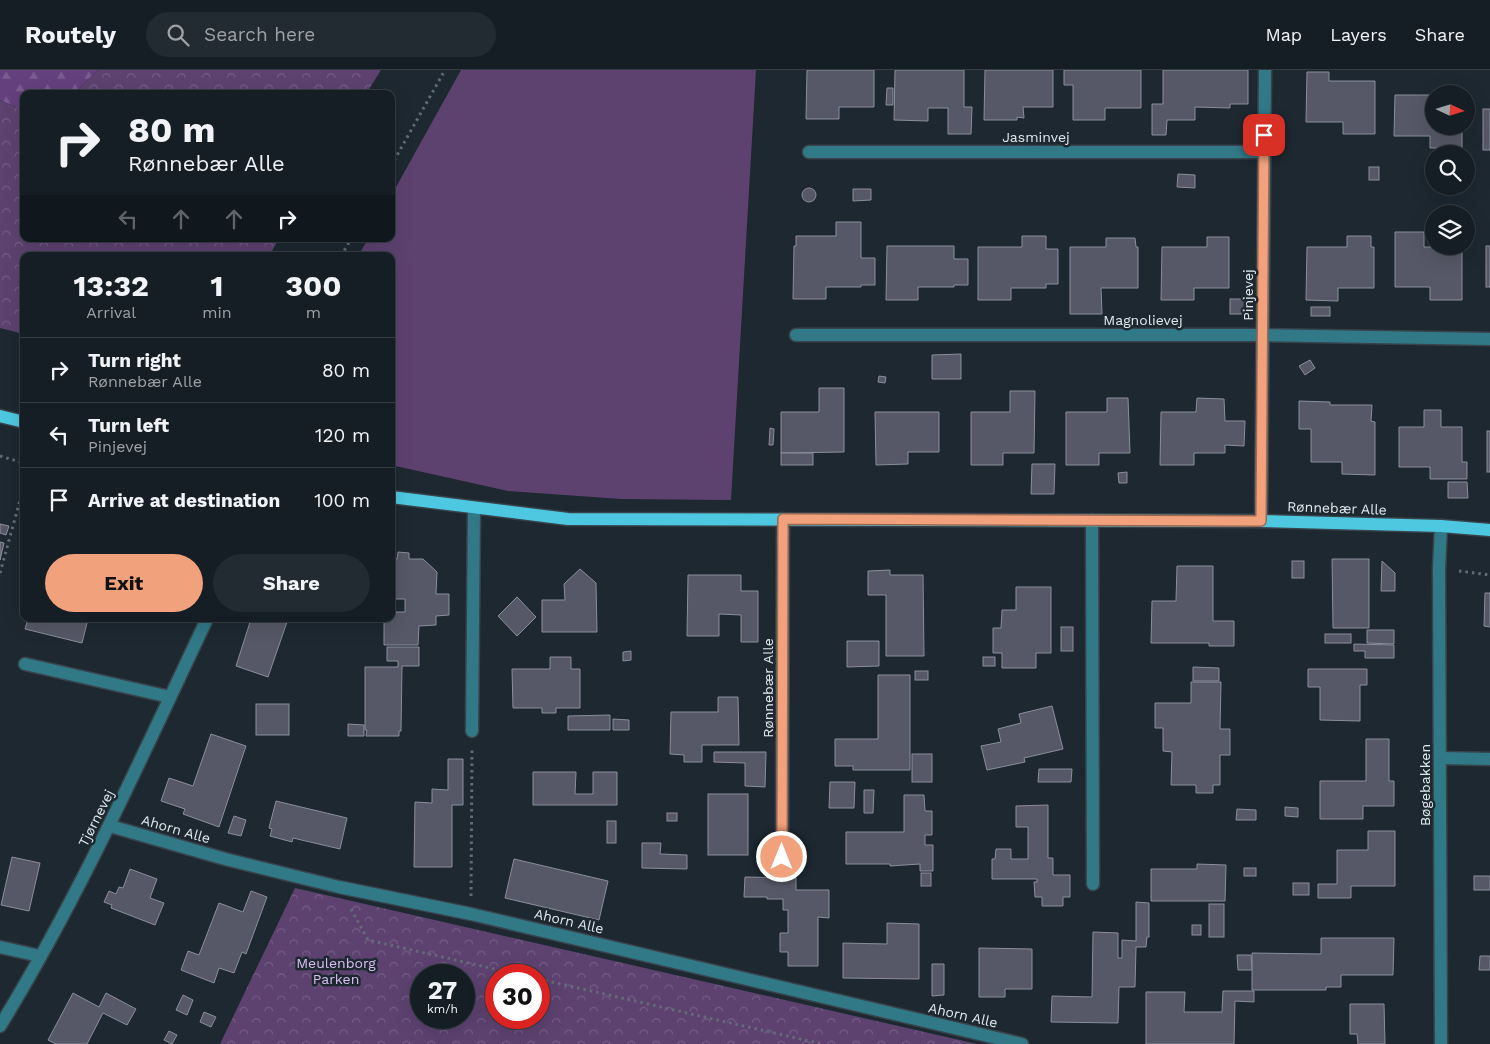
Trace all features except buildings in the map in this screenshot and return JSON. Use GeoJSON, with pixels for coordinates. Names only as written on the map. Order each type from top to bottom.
{"type":"FeatureCollection","features":[{"type":"Feature","properties":{"kind":"main road"},"geometry":{"type":"LineString","coordinates":[[0,416],[20,421]]}},
{"type":"Feature","properties":{"kind":"main road","name":"Rønnebær Alle"},"geometry":{"type":"LineString","coordinates":[[395,498],[568,519],[1261,521],[1441,526],[1490,530]]}},
{"type":"Feature","properties":{"kind":"street","name":"Pinjevej"},"geometry":{"type":"LineString","coordinates":[[1261,521],[1265,70]]}},
{"type":"Feature","properties":{"kind":"street","name":"Jasminvej"},"geometry":{"type":"LineString","coordinates":[[809,152],[1264,152]]}},
{"type":"Feature","properties":{"kind":"street","name":"Magnolievej"},"geometry":{"type":"LineString","coordinates":[[796,335],[1263,336],[1490,339]]}},
{"type":"Feature","properties":{"kind":"street"},"geometry":{"type":"LineString","coordinates":[[472,731],[474,508]]}},
{"type":"Feature","properties":{"kind":"street","name":"Rønnebær Alle"},"geometry":{"type":"LineString","coordinates":[[782,857],[783,519]]}},
{"type":"Feature","properties":{"kind":"street"},"geometry":{"type":"LineString","coordinates":[[1092,520],[1093,884]]}},
{"type":"Feature","properties":{"kind":"street","name":"Bøgebakken"},"geometry":{"type":"LineString","coordinates":[[1441,526],[1439,569],[1441,1044]]}},
{"type":"Feature","properties":{"kind":"street","name":"Tjørnevej"},"geometry":{"type":"LineString","coordinates":[[0,1026],[110,826],[206,622]]}},
{"type":"Feature","properties":{"kind":"street"},"geometry":{"type":"LineString","coordinates":[[25,664],[170,697]]}},
{"type":"Feature","properties":{"kind":"street"},"geometry":{"type":"LineString","coordinates":[[1440,758],[1490,759]]}},
{"type":"Feature","properties":{"kind":"street","name":"Ahorn Alle"},"geometry":{"type":"LineString","coordinates":[[110,826],[225,859],[339,887],[471,914],[1022,1044]]}},
{"type":"Feature","properties":{"kind":"street"},"geometry":{"type":"LineString","coordinates":[[0,947],[40,956]]}},
{"type":"Feature","properties":{"kind":"path"},"geometry":{"type":"LineString","coordinates":[[395,159],[445,70]]}},
{"type":"Feature","properties":{"kind":"path"},"geometry":{"type":"LineString","coordinates":[[0,456],[20,462]]}},
{"type":"Feature","properties":{"kind":"path"},"geometry":{"type":"LineString","coordinates":[[0,573],[20,500]]}},
{"type":"Feature","properties":{"kind":"path"},"geometry":{"type":"LineString","coordinates":[[1439,569],[1490,576]]}},
{"type":"Feature","properties":{"kind":"path"},"geometry":{"type":"LineString","coordinates":[[471,914],[472,731]]}},
{"type":"Feature","properties":{"kind":"path"},"geometry":{"type":"LineString","coordinates":[[339,887],[368,940],[485,967]]}},
{"type":"Feature","properties":{"kind":"path"},"geometry":{"type":"LineString","coordinates":[[550,982],[822,1044]]}},
{"type":"Feature","properties":{"kind":"green space"},"geometry":{"type":"Polygon","coordinates":[[[0,70],[98,70],[77,90],[20,90],[20,109],[0,100],[0,70]]]}},
{"type":"Feature","properties":{"kind":"green space"},"geometry":{"type":"Polygon","coordinates":[[[98,70],[381,70],[368,90],[77,90],[98,70]]]}},
{"type":"Feature","properties":{"kind":"green space"},"geometry":{"type":"Polygon","coordinates":[[[461,70],[756,70],[731,500],[621,499],[508,491],[395,466],[395,252],[360,252],[366,242],[395,242],[395,189],[461,70]]]}},
{"type":"Feature","properties":{"kind":"green space"},"geometry":{"type":"Polygon","coordinates":[[[0,100],[20,109],[20,242],[277,242],[271,252],[20,252],[20,333],[0,328],[0,100]]]}},
{"type":"Feature","properties":{"kind":"green space","name":"Meulenborg Parken"},"geometry":{"type":"Polygon","coordinates":[[[295,888],[977,1044],[220,1044],[295,888]]]}},
{"type":"Feature","properties":{"kind":"route"},"geometry":{"type":"LineString","coordinates":[[782,857],[783,519],[1261,521],[1264,135]]}}]}
